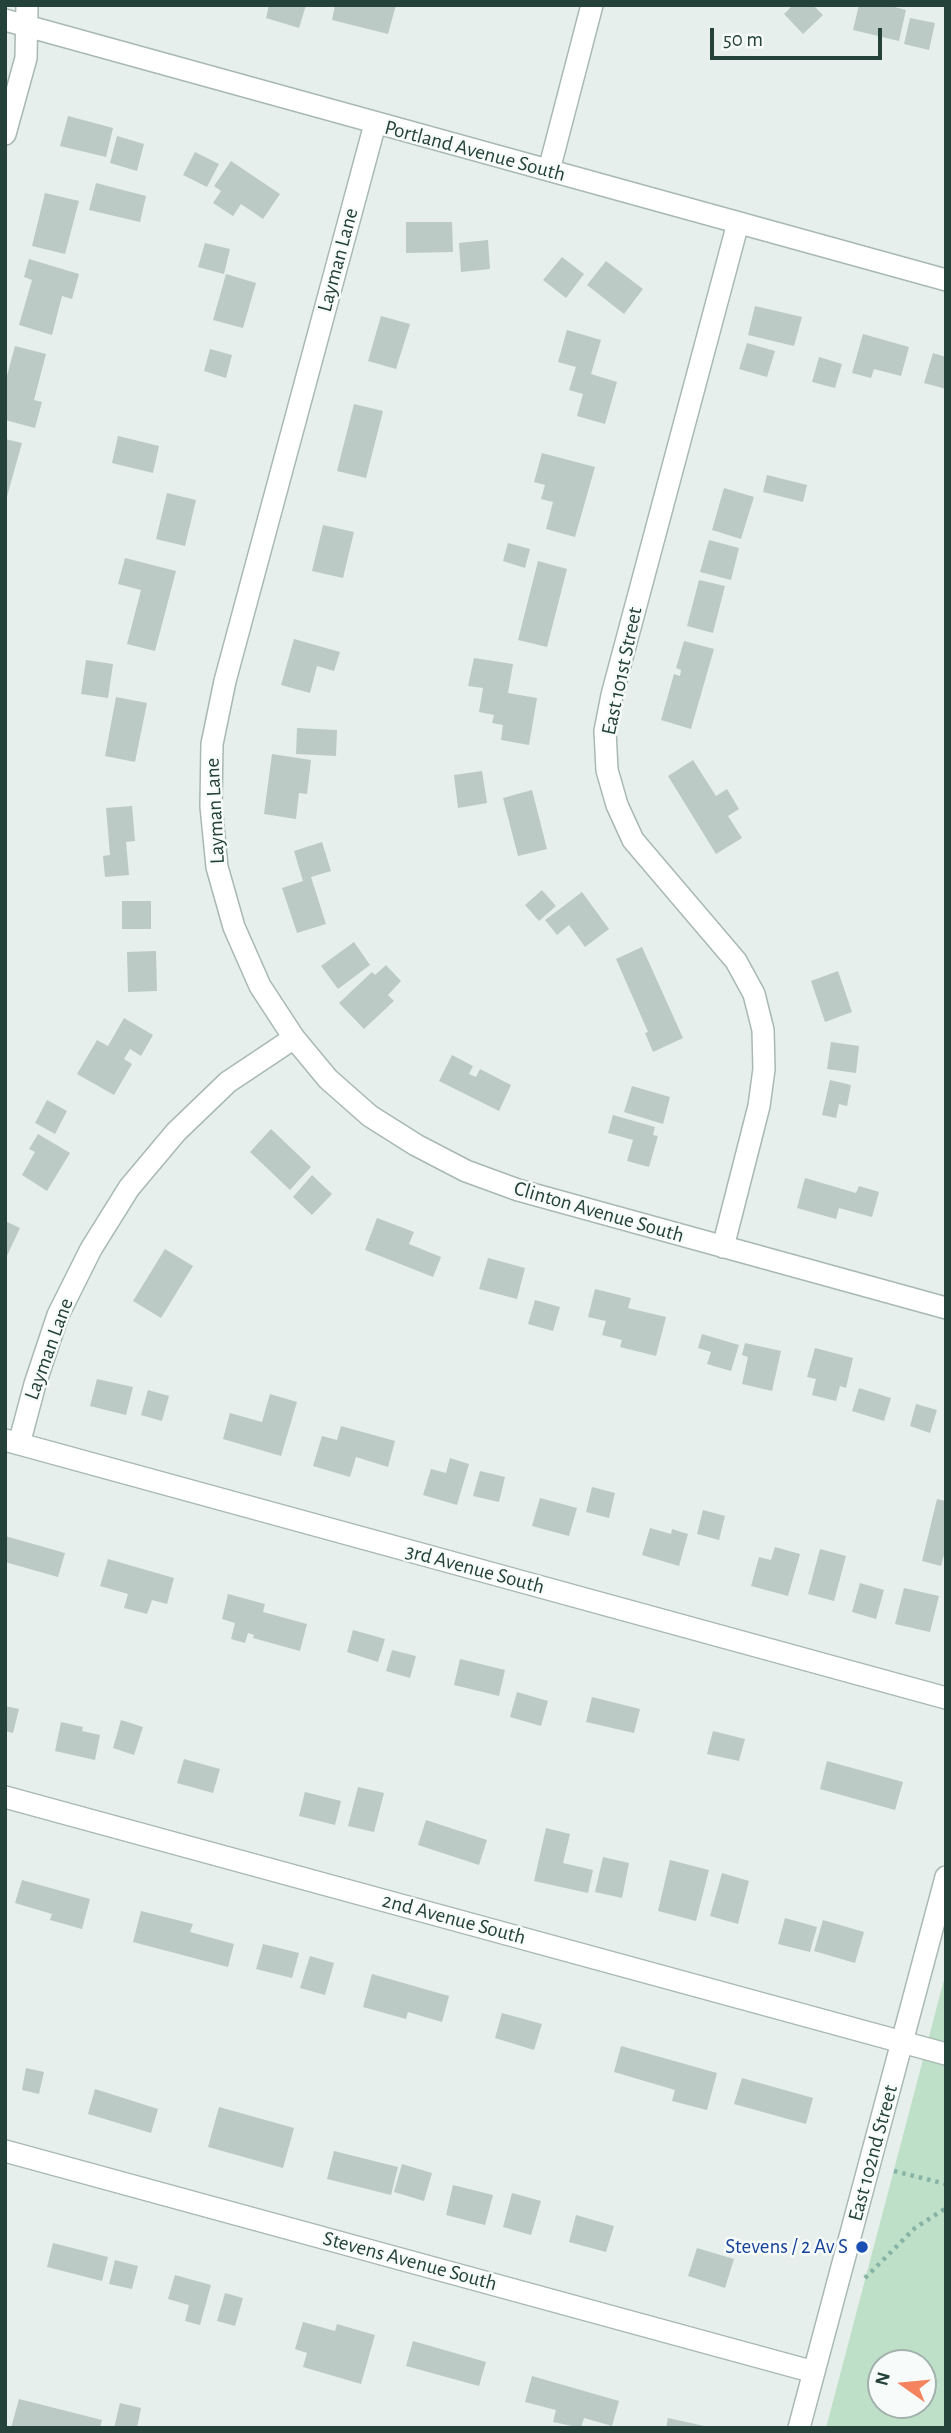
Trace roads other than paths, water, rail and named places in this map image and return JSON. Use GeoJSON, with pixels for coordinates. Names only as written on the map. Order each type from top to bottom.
{"type":"FeatureCollection","features":[{"type":"Feature","properties":{"kind":"street"},"geometry":{"type":"LineString","coordinates":[[549,170],[592,5]]}},
{"type":"Feature","properties":{"kind":"street"},"geometry":{"type":"LineString","coordinates":[[5,134],[26,58],[27,16]]}},
{"type":"Feature","properties":{"kind":"street","name":"Portland Avenue South"},"geometry":{"type":"LineString","coordinates":[[5,20],[27,16],[375,124],[946,280]]}},
{"type":"Feature","properties":{"kind":"street","name":"Layman Lane"},"geometry":{"type":"LineString","coordinates":[[12,1442],[58,1315],[90,1249],[129,1188],[176,1132],[228,1082],[295,1038],[260,986],[234,927],[227,903],[217,867],[211,806],[212,744],[225,681],[375,124]]}},
{"type":"Feature","properties":{"kind":"street","name":"East 101st Street"},"geometry":{"type":"LineString","coordinates":[[723,1247],[759,1106],[764,1069],[763,1030],[754,994],[736,961],[633,839],[617,805],[607,770],[605,731],[612,695],[738,223]]}},
{"type":"Feature","properties":{"kind":"street","name":"Clinton Avenue South"},"geometry":{"type":"LineString","coordinates":[[295,1038],[328,1079],[370,1116],[416,1145],[466,1171],[518,1190],[946,1308]]}},
{"type":"Feature","properties":{"kind":"street","name":"3rd Avenue South"},"geometry":{"type":"LineString","coordinates":[[12,1442],[946,1698]]}},
{"type":"Feature","properties":{"kind":"street","name":"2nd Avenue South"},"geometry":{"type":"LineString","coordinates":[[5,1797],[946,2054]]}},
{"type":"Feature","properties":{"kind":"street","name":"East 102nd Street"},"geometry":{"type":"LineString","coordinates":[[799,2428],[946,1877]]}},
{"type":"Feature","properties":{"kind":"street","name":"Stevens Avenue South"},"geometry":{"type":"LineString","coordinates":[[5,2151],[814,2372]]}},
{"type":"Feature","properties":{"kind":"place","name":"Stevens / 2 Av S"},"geometry":{"type":"Point","coordinates":[862,2247]}}]}
